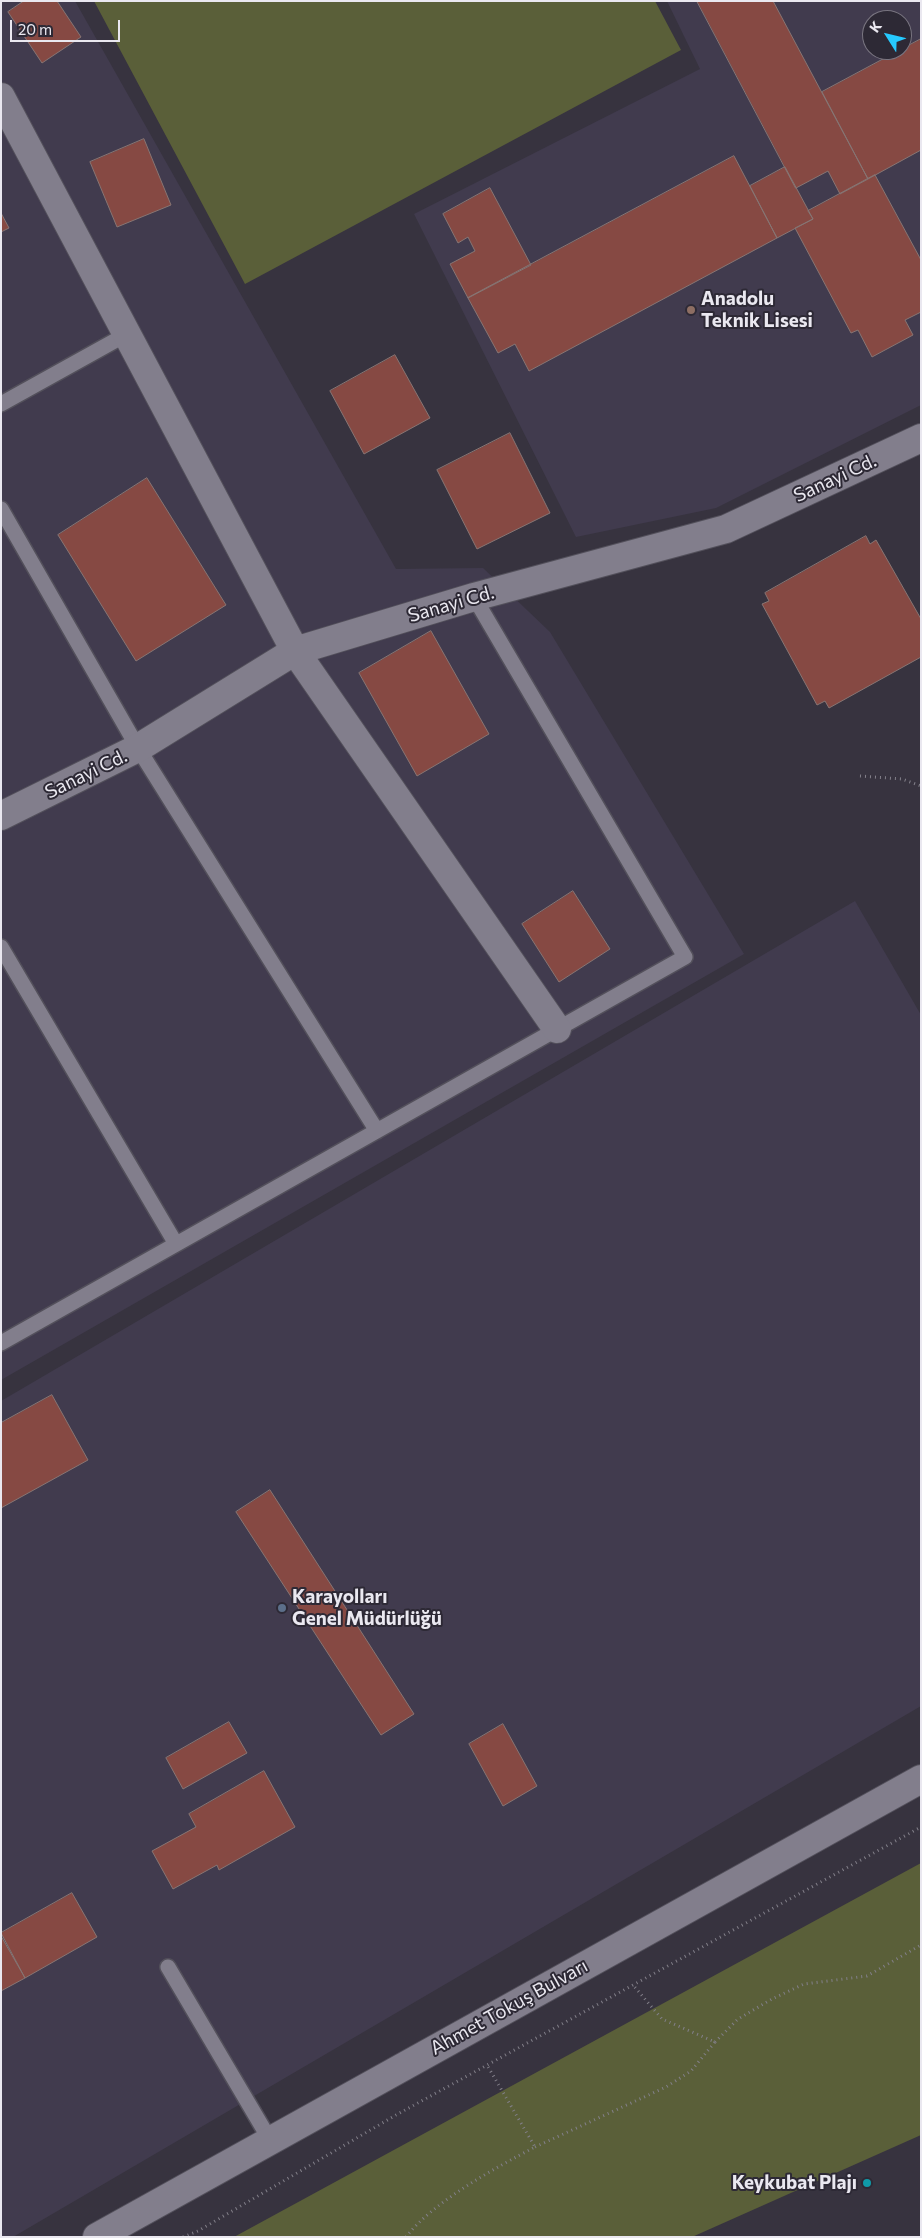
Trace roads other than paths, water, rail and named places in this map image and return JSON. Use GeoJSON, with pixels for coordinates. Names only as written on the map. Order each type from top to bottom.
{"type":"FeatureCollection","features":[{"type":"Feature","properties":{"kind":"street"},"geometry":{"type":"LineString","coordinates":[[1,97],[295,651],[557,1029]]}},
{"type":"Feature","properties":{"kind":"street","name":"Sanayi Cd."},"geometry":{"type":"LineString","coordinates":[[1,816],[138,748],[295,651],[474,597],[726,529],[921,438]]}},
{"type":"Feature","properties":{"kind":"street","name":"Ahmet Tokuş Bulvarı"},"geometry":{"type":"LineString","coordinates":[[97,2237],[921,1779]]}},
{"type":"Feature","properties":{"kind":"lane"},"geometry":{"type":"LineString","coordinates":[[1,404],[127,334]]}},
{"type":"Feature","properties":{"kind":"lane"},"geometry":{"type":"LineString","coordinates":[[1,509],[138,748],[377,1131]]}},
{"type":"Feature","properties":{"kind":"lane"},"geometry":{"type":"LineString","coordinates":[[1,1343],[685,957],[474,597]]}},
{"type":"Feature","properties":{"kind":"lane"},"geometry":{"type":"LineString","coordinates":[[1,948],[176,1244]]}},
{"type":"Feature","properties":{"kind":"lane"},"geometry":{"type":"LineString","coordinates":[[168,1967],[270,2140]]}},
{"type":"Feature","properties":{"kind":"place","name":"Anadolu Teknik Lisesi"},"geometry":{"type":"Point","coordinates":[691,310]}},
{"type":"Feature","properties":{"kind":"place","name":"Karayolları Genel Müdürlüğü"},"geometry":{"type":"Point","coordinates":[282,1608]}},
{"type":"Feature","properties":{"kind":"place","name":"Keykubat Plajı"},"geometry":{"type":"Point","coordinates":[867,2183]}}]}
